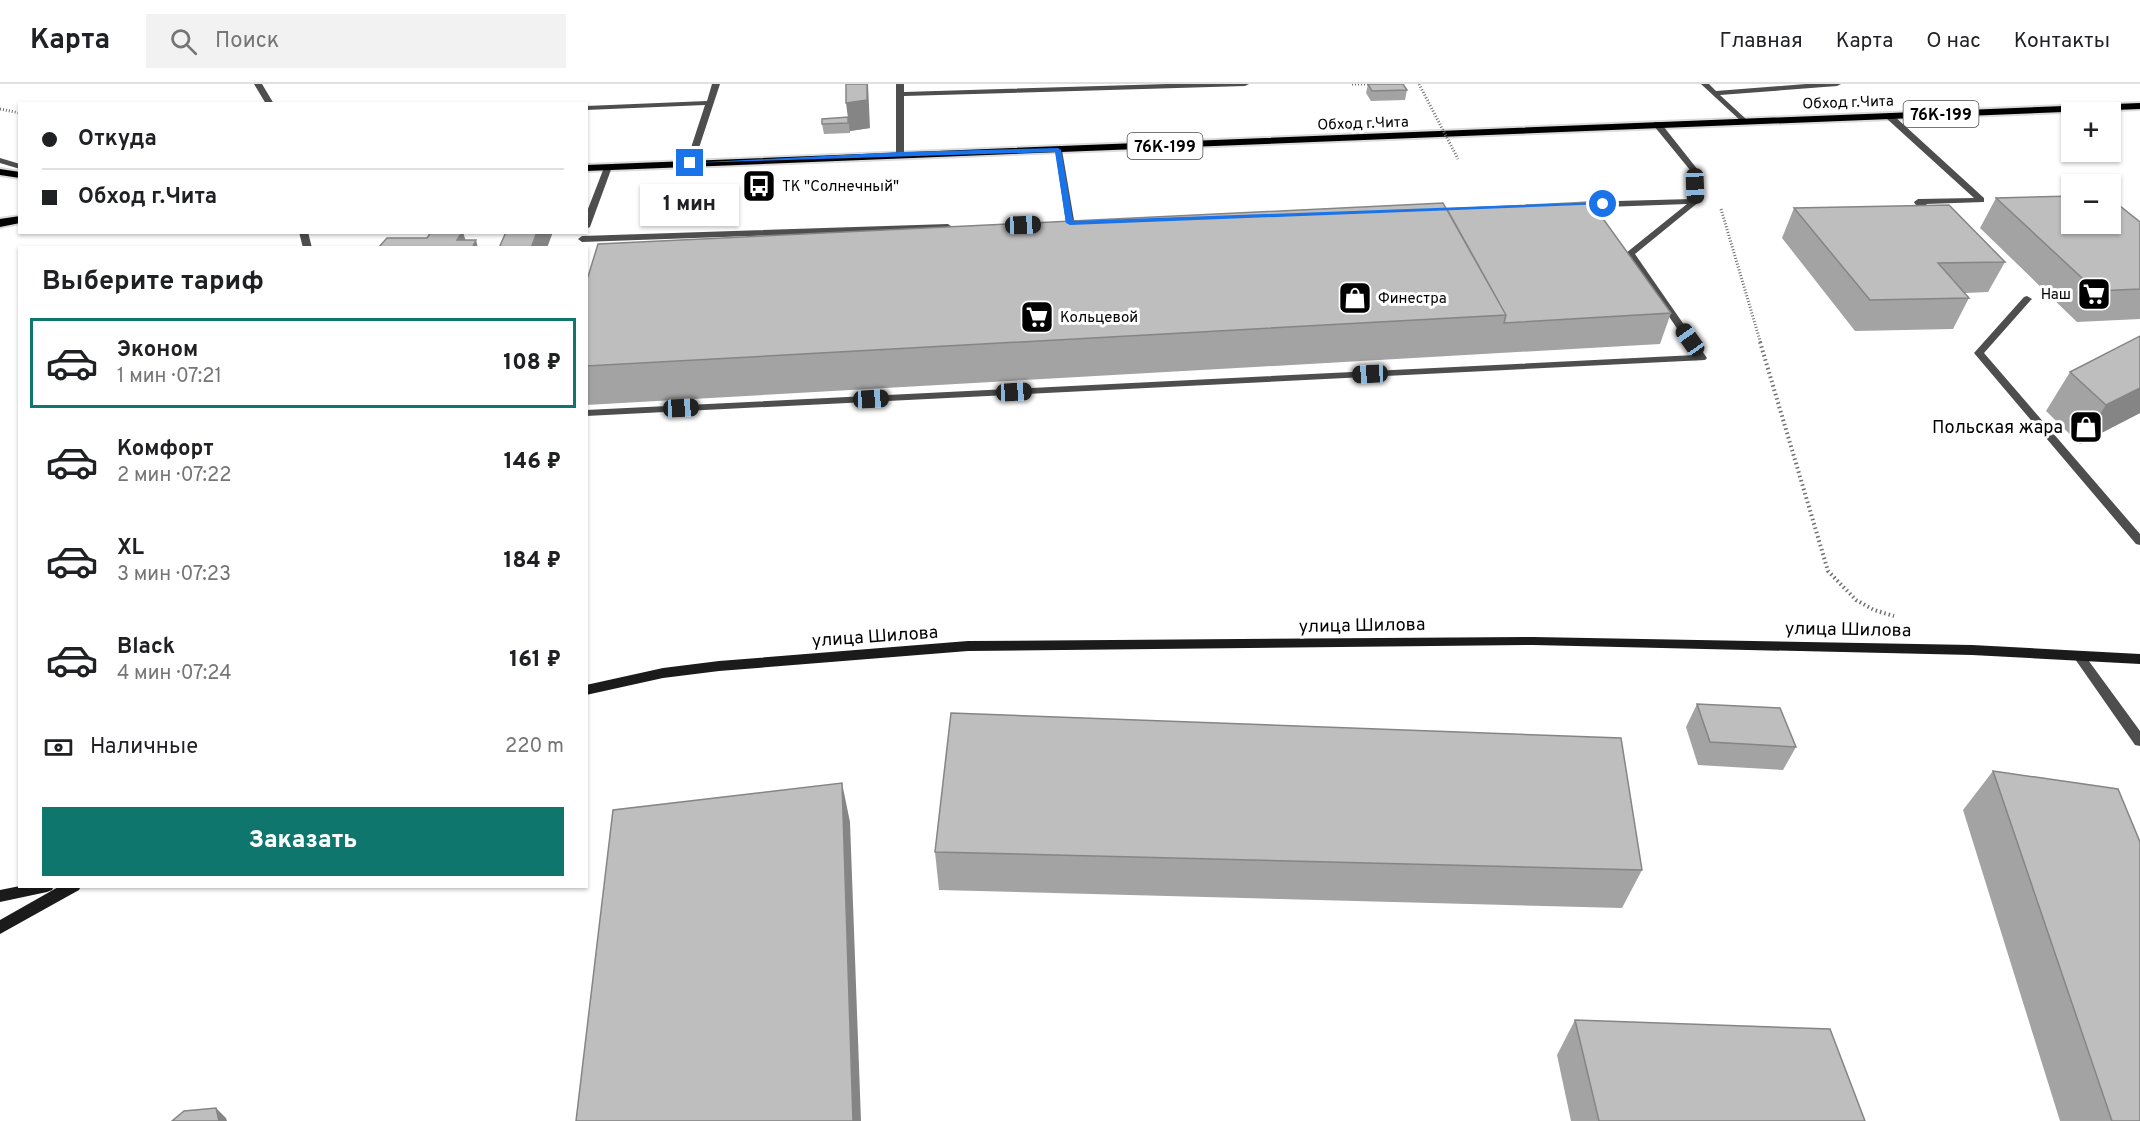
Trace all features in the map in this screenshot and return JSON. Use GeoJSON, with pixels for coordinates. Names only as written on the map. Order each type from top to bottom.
{"type":"FeatureCollection","features":[{"type":"Feature","properties":{"kind":"highway","name":"Обход г.Чита"},"geometry":{"type":"LineString","coordinates":[[588,168],[2140,106]]}},
{"type":"Feature","properties":{"kind":"highway"},"geometry":{"type":"LineString","coordinates":[[0,172],[18,175]]}},
{"type":"Feature","properties":{"kind":"highway"},"geometry":{"type":"LineString","coordinates":[[0,223],[18,219]]}},
{"type":"Feature","properties":{"kind":"main road","name":"улица Шилова"},"geometry":{"type":"LineString","coordinates":[[588,690],[663,673],[719,666],[980,646],[1533,641],[1972,650],[2140,659]]}},
{"type":"Feature","properties":{"kind":"main road"},"geometry":{"type":"LineString","coordinates":[[0,896],[38,888]]}},
{"type":"Feature","properties":{"kind":"main road"},"geometry":{"type":"LineString","coordinates":[[0,927],[70,888]]}},
{"type":"Feature","properties":{"kind":"street"},"geometry":{"type":"LineString","coordinates":[[258,84],[269,102]]}},
{"type":"Feature","properties":{"kind":"street"},"geometry":{"type":"LineString","coordinates":[[690,163],[716,84]]}},
{"type":"Feature","properties":{"kind":"street"},"geometry":{"type":"LineString","coordinates":[[900,84],[900,154]]}},
{"type":"Feature","properties":{"kind":"street"},"geometry":{"type":"LineString","coordinates":[[900,94],[1245,84]]}},
{"type":"Feature","properties":{"kind":"street"},"geometry":{"type":"LineString","coordinates":[[1705,84],[1743,121]]}},
{"type":"Feature","properties":{"kind":"street"},"geometry":{"type":"LineString","coordinates":[[1714,93],[1837,84]]}},
{"type":"Feature","properties":{"kind":"street"},"geometry":{"type":"LineString","coordinates":[[588,108],[710,103]]}},
{"type":"Feature","properties":{"kind":"street"},"geometry":{"type":"LineString","coordinates":[[1889,116],[1981,200],[1918,202],[1943,224]]}},
{"type":"Feature","properties":{"kind":"street"},"geometry":{"type":"LineString","coordinates":[[1657,124],[1694,170],[1696,201]]}},
{"type":"Feature","properties":{"kind":"street"},"geometry":{"type":"LineString","coordinates":[[1058,150],[1070,223]]}},
{"type":"Feature","properties":{"kind":"street"},"geometry":{"type":"LineString","coordinates":[[0,160],[18,166]]}},
{"type":"Feature","properties":{"kind":"street"},"geometry":{"type":"LineString","coordinates":[[588,222],[608,167]]}},
{"type":"Feature","properties":{"kind":"street"},"geometry":{"type":"LineString","coordinates":[[1566,205],[1696,201]]}},
{"type":"Feature","properties":{"kind":"street"},"geometry":{"type":"LineString","coordinates":[[588,413],[1702,358],[1630,254],[1696,201]]}},
{"type":"Feature","properties":{"kind":"street"},"geometry":{"type":"LineString","coordinates":[[1058,224],[1093,222]]}},
{"type":"Feature","properties":{"kind":"street"},"geometry":{"type":"LineString","coordinates":[[582,240],[963,227]]}},
{"type":"Feature","properties":{"kind":"street"},"geometry":{"type":"LineString","coordinates":[[2027,299],[1979,354],[2140,541]]}},
{"type":"Feature","properties":{"kind":"street"},"geometry":{"type":"LineString","coordinates":[[2079,656],[2140,741]]}},
{"type":"Feature","properties":{"kind":"path"},"geometry":{"type":"LineString","coordinates":[[1352,84],[1369,84]]}},
{"type":"Feature","properties":{"kind":"path"},"geometry":{"type":"LineString","coordinates":[[1419,84],[1458,159]]}},
{"type":"Feature","properties":{"kind":"path"},"geometry":{"type":"LineString","coordinates":[[0,109],[18,113]]}},
{"type":"Feature","properties":{"kind":"path"},"geometry":{"type":"LineString","coordinates":[[1719,200],[1828,571],[1842,590],[1859,604],[1878,613],[1900,617]]}},
{"type":"Feature","properties":{"kind":"building"},"geometry":{"type":"Polygon","coordinates":[[[846,84],[867,84],[867,100],[846,103],[846,84]]]}},
{"type":"Feature","properties":{"kind":"building"},"geometry":{"type":"Polygon","coordinates":[[[1368,84],[1403,84],[1407,90],[1372,91],[1368,84]]]}},
{"type":"Feature","properties":{"kind":"building"},"geometry":{"type":"Polygon","coordinates":[[[848,117],[848,123],[822,124],[822,119],[848,117]]]}},
{"type":"Feature","properties":{"kind":"building"},"geometry":{"type":"Polygon","coordinates":[[[2061,196],[2061,234],[2121,234],[2121,207],[2140,222],[2140,289],[2096,291],[1996,198],[2061,196]]]}},
{"type":"Feature","properties":{"kind":"building"},"geometry":{"type":"Polygon","coordinates":[[[1591,202],[1671,313],[1504,323],[1506,315],[1447,209],[1591,202]]]}},
{"type":"Feature","properties":{"kind":"building","name":"Кольцевой"},"geometry":{"type":"Polygon","coordinates":[[[1443,203],[1506,315],[588,366],[588,276],[598,244],[1443,203]]]}},
{"type":"Feature","properties":{"kind":"building"},"geometry":{"type":"Polygon","coordinates":[[[1949,205],[2005,262],[1938,263],[1969,298],[1870,300],[1794,208],[1949,205]]]}},
{"type":"Feature","properties":{"kind":"building"},"geometry":{"type":"Polygon","coordinates":[[[430,234],[461,234],[457,240],[476,240],[473,246],[380,246],[387,238],[427,238],[430,234]]]}},
{"type":"Feature","properties":{"kind":"building"},"geometry":{"type":"Polygon","coordinates":[[[505,234],[536,234],[532,246],[500,246],[505,234]]]}},
{"type":"Feature","properties":{"kind":"building"},"geometry":{"type":"Polygon","coordinates":[[[2140,336],[2140,388],[2106,405],[2070,372],[2140,336]]]}},
{"type":"Feature","properties":{"kind":"building"},"geometry":{"type":"Polygon","coordinates":[[[1697,704],[1780,708],[1796,747],[1710,742],[1697,704]]]}},
{"type":"Feature","properties":{"kind":"building"},"geometry":{"type":"Polygon","coordinates":[[[951,713],[1621,738],[1642,870],[935,852],[951,713]]]}},
{"type":"Feature","properties":{"kind":"building"},"geometry":{"type":"Polygon","coordinates":[[[1993,771],[2118,789],[2140,842],[2140,1121],[2112,1121],[1993,771]]]}},
{"type":"Feature","properties":{"kind":"building"},"geometry":{"type":"Polygon","coordinates":[[[842,783],[853,1121],[576,1121],[613,810],[842,783]]]}},
{"type":"Feature","properties":{"kind":"building"},"geometry":{"type":"Polygon","coordinates":[[[1575,1020],[1830,1029],[1865,1121],[1599,1121],[1575,1020]]]}},
{"type":"Feature","properties":{"kind":"building"},"geometry":{"type":"Polygon","coordinates":[[[216,1108],[219,1121],[172,1121],[184,1111],[216,1108]]]}},
{"type":"Feature","properties":{"kind":"place","name":"ТК \"Солнечный\""},"geometry":{"type":"Point","coordinates":[759,186]}},
{"type":"Feature","properties":{"kind":"place","name":"Наш"},"geometry":{"type":"Point","coordinates":[2094,294]}},
{"type":"Feature","properties":{"kind":"place","name":"Финестра"},"geometry":{"type":"Point","coordinates":[1355,298]}},
{"type":"Feature","properties":{"kind":"place","name":"Кольцевой"},"geometry":{"type":"Point","coordinates":[1037,317]}},
{"type":"Feature","properties":{"kind":"place","name":"Польская жара"},"geometry":{"type":"Point","coordinates":[2086,427]}},
{"type":"Feature","properties":{"kind":"route"},"geometry":{"type":"LineString","coordinates":[[690,163],[1058,150],[1070,223],[1603,204]]}}]}
